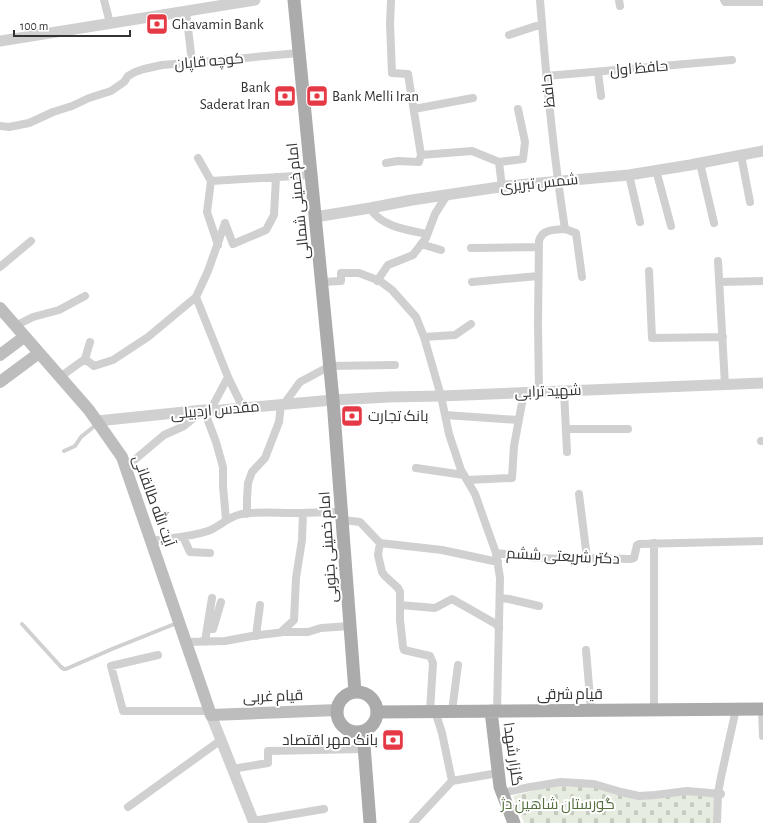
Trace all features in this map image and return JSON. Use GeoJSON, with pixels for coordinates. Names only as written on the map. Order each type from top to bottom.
{"type":"FeatureCollection","features":[{"type":"Feature","properties":{"kind":"main road","name":"امام خمینی شمالی"},"geometry":{"type":"LineString","coordinates":[[294,0],[333,400]]}},
{"type":"Feature","properties":{"kind":"main road","name":"آیت الله طالقانی"},"geometry":{"type":"LineString","coordinates":[[0,308],[90,410],[122,457],[210,713]]}},
{"type":"Feature","properties":{"kind":"main road"},"geometry":{"type":"LineString","coordinates":[[0,355],[24,336]]}},
{"type":"Feature","properties":{"kind":"main road"},"geometry":{"type":"LineString","coordinates":[[0,382],[39,353]]}},
{"type":"Feature","properties":{"kind":"main road","name":"امام خمینی جنوبی"},"geometry":{"type":"LineString","coordinates":[[333,400],[355,692]]}},
{"type":"Feature","properties":{"kind":"main road"},"geometry":{"type":"LineString","coordinates":[[355,692],[362,692],[368,695],[373,699],[376,705],[376,718],[369,729],[363,732],[350,731],[344,728],[337,717],[337,710],[343,698],[348,694],[355,692]]}},
{"type":"Feature","properties":{"kind":"main road","name":"قیام شرقی"},"geometry":{"type":"LineString","coordinates":[[377,712],[762,709]]}},
{"type":"Feature","properties":{"kind":"main road","name":"قیام غربی"},"geometry":{"type":"LineString","coordinates":[[210,713],[337,710]]}},
{"type":"Feature","properties":{"kind":"main road","name":"گلزار شهدا"},"geometry":{"type":"LineString","coordinates":[[494,711],[500,787],[514,823]]}},
{"type":"Feature","properties":{"kind":"main road"},"geometry":{"type":"LineString","coordinates":[[363,732],[370,823]]}},
{"type":"Feature","properties":{"kind":"street"},"geometry":{"type":"LineString","coordinates":[[104,0],[110,23]]}},
{"type":"Feature","properties":{"kind":"street"},"geometry":{"type":"LineString","coordinates":[[0,41],[255,0]]}},
{"type":"Feature","properties":{"kind":"street"},"geometry":{"type":"LineString","coordinates":[[386,163],[398,160],[419,162],[421,155],[408,74],[392,73],[390,24],[391,0]]}},
{"type":"Feature","properties":{"kind":"street","name":"حافظ"},"geometry":{"type":"LineString","coordinates":[[540,0],[557,182],[565,229]]}},
{"type":"Feature","properties":{"kind":"street"},"geometry":{"type":"LineString","coordinates":[[724,0],[725,2],[763,2]]}},
{"type":"Feature","properties":{"kind":"street"},"geometry":{"type":"LineString","coordinates":[[186,11],[192,62]]}},
{"type":"Feature","properties":{"kind":"street"},"geometry":{"type":"LineString","coordinates":[[509,35],[542,24]]}},
{"type":"Feature","properties":{"kind":"street","name":"کوچه قاپان"},"geometry":{"type":"LineString","coordinates":[[0,126],[9,127],[29,123],[53,112],[111,91],[124,82],[128,76],[144,69],[162,65],[300,53]]}},
{"type":"Feature","properties":{"kind":"street","name":"حافظ اول"},"geometry":{"type":"LineString","coordinates":[[546,76],[732,60]]}},
{"type":"Feature","properties":{"kind":"street"},"geometry":{"type":"LineString","coordinates":[[598,72],[601,96]]}},
{"type":"Feature","properties":{"kind":"street"},"geometry":{"type":"LineString","coordinates":[[414,109],[473,98]]}},
{"type":"Feature","properties":{"kind":"street"},"geometry":{"type":"LineString","coordinates":[[421,155],[472,151],[499,162],[523,159],[525,142],[518,109]]}},
{"type":"Feature","properties":{"kind":"street","name":"شمس تبریزی"},"geometry":{"type":"LineString","coordinates":[[315,217],[502,187],[629,175],[763,151]]}},
{"type":"Feature","properties":{"kind":"street"},"geometry":{"type":"LineString","coordinates":[[741,155],[750,202]]}},
{"type":"Feature","properties":{"kind":"street"},"geometry":{"type":"LineString","coordinates":[[198,158],[211,181],[207,212],[218,245]]}},
{"type":"Feature","properties":{"kind":"street"},"geometry":{"type":"LineString","coordinates":[[499,162],[502,187]]}},
{"type":"Feature","properties":{"kind":"street"},"geometry":{"type":"LineString","coordinates":[[700,163],[714,222]]}},
{"type":"Feature","properties":{"kind":"street"},"geometry":{"type":"LineString","coordinates":[[656,170],[671,226]]}},
{"type":"Feature","properties":{"kind":"street"},"geometry":{"type":"LineString","coordinates":[[211,181],[311,175]]}},
{"type":"Feature","properties":{"kind":"street"},"geometry":{"type":"LineString","coordinates":[[629,175],[640,222]]}},
{"type":"Feature","properties":{"kind":"street"},"geometry":{"type":"LineString","coordinates":[[85,359],[94,366],[113,360],[148,337],[196,297],[208,271],[225,223],[233,244],[266,230],[274,215],[276,177]]}},
{"type":"Feature","properties":{"kind":"street"},"geometry":{"type":"LineString","coordinates":[[377,280],[388,265],[413,255],[426,238],[435,214],[447,195]]}},
{"type":"Feature","properties":{"kind":"street"},"geometry":{"type":"LineString","coordinates":[[370,208],[373,214],[384,223],[407,230],[428,234]]}},
{"type":"Feature","properties":{"kind":"street"},"geometry":{"type":"LineString","coordinates":[[539,392],[538,276],[540,236],[545,232],[565,229],[576,233],[582,278]]}},
{"type":"Feature","properties":{"kind":"street"},"geometry":{"type":"LineString","coordinates":[[0,267],[31,241]]}},
{"type":"Feature","properties":{"kind":"street"},"geometry":{"type":"LineString","coordinates":[[421,244],[440,250]]}},
{"type":"Feature","properties":{"kind":"street"},"geometry":{"type":"LineString","coordinates":[[471,248],[539,247]]}},
{"type":"Feature","properties":{"kind":"street"},"geometry":{"type":"LineString","coordinates":[[718,261],[725,384]]}},
{"type":"Feature","properties":{"kind":"street"},"geometry":{"type":"LineString","coordinates":[[649,271],[652,338],[723,337]]}},
{"type":"Feature","properties":{"kind":"street"},"geometry":{"type":"LineString","coordinates":[[322,282],[341,281],[341,273],[358,273],[377,280],[392,290],[416,317],[424,336],[441,396],[449,434],[461,470],[474,494],[498,562],[500,598],[494,711]]}},
{"type":"Feature","properties":{"kind":"street"},"geometry":{"type":"LineString","coordinates":[[472,282],[538,276]]}},
{"type":"Feature","properties":{"kind":"street"},"geometry":{"type":"LineString","coordinates":[[719,282],[763,280]]}},
{"type":"Feature","properties":{"kind":"street"},"geometry":{"type":"LineString","coordinates":[[15,326],[33,317],[59,310],[85,296]]}},
{"type":"Feature","properties":{"kind":"street"},"geometry":{"type":"LineString","coordinates":[[196,297],[242,408]]}},
{"type":"Feature","properties":{"kind":"street"},"geometry":{"type":"LineString","coordinates":[[424,336],[455,336],[471,324]]}},
{"type":"Feature","properties":{"kind":"street"},"geometry":{"type":"LineString","coordinates":[[60,377],[85,359],[90,342]]}},
{"type":"Feature","properties":{"kind":"street"},"geometry":{"type":"LineString","coordinates":[[247,514],[246,499],[248,483],[252,472],[265,458],[279,422],[282,404],[300,382],[330,366],[395,365]]}},
{"type":"Feature","properties":{"kind":"street"},"geometry":{"type":"LineString","coordinates":[[126,467],[153,446],[164,435],[184,426],[207,411],[228,377]]}},
{"type":"Feature","properties":{"kind":"street","name":"شهید ترابی"},"geometry":{"type":"LineString","coordinates":[[333,400],[763,383]]}},
{"type":"Feature","properties":{"kind":"street"},"geometry":{"type":"LineString","coordinates":[[564,391],[567,452]]}},
{"type":"Feature","properties":{"kind":"street"},"geometry":{"type":"LineString","coordinates":[[416,468],[466,478],[512,478],[514,446],[524,392]]}},
{"type":"Feature","properties":{"kind":"street","name":"مقدس اردبیلی"},"geometry":{"type":"LineString","coordinates":[[98,422],[333,400]]}},
{"type":"Feature","properties":{"kind":"street"},"geometry":{"type":"LineString","coordinates":[[207,411],[223,467],[226,520]]}},
{"type":"Feature","properties":{"kind":"street"},"geometry":{"type":"LineString","coordinates":[[445,415],[518,420]]}},
{"type":"Feature","properties":{"kind":"street"},"geometry":{"type":"LineString","coordinates":[[566,429],[628,429]]}},
{"type":"Feature","properties":{"kind":"street"},"geometry":{"type":"LineString","coordinates":[[579,494],[586,558]]}},
{"type":"Feature","properties":{"kind":"street"},"geometry":{"type":"LineString","coordinates":[[282,632],[294,620],[296,578],[302,540],[303,513]]}},
{"type":"Feature","properties":{"kind":"street"},"geometry":{"type":"LineString","coordinates":[[151,541],[183,537],[210,531],[226,520],[237,515],[303,513],[342,516],[360,522],[380,543],[442,550],[498,562]]}},
{"type":"Feature","properties":{"kind":"street"},"geometry":{"type":"LineString","coordinates":[[183,537],[190,552],[210,553]]}},
{"type":"Feature","properties":{"kind":"street","name":"دکتر شریعتی ششم"},"geometry":{"type":"LineString","coordinates":[[496,553],[566,560],[586,558],[631,559],[634,558],[637,545],[639,544],[763,541]]}},
{"type":"Feature","properties":{"kind":"street"},"geometry":{"type":"LineString","coordinates":[[380,543],[378,555],[382,572],[400,592],[400,620],[404,650],[430,656],[433,662],[432,711],[442,733],[452,781]]}},
{"type":"Feature","properties":{"kind":"street"},"geometry":{"type":"LineString","coordinates":[[654,543],[654,710]]}},
{"type":"Feature","properties":{"kind":"street"},"geometry":{"type":"LineString","coordinates":[[205,642],[212,598]]}},
{"type":"Feature","properties":{"kind":"street"},"geometry":{"type":"LineString","coordinates":[[500,598],[539,606]]}},
{"type":"Feature","properties":{"kind":"street"},"geometry":{"type":"LineString","coordinates":[[400,605],[435,608],[452,599],[496,624],[499,628]]}},
{"type":"Feature","properties":{"kind":"street"},"geometry":{"type":"LineString","coordinates":[[207,629],[212,629],[221,602]]}},
{"type":"Feature","properties":{"kind":"street"},"geometry":{"type":"LineString","coordinates":[[256,636],[260,605]]}},
{"type":"Feature","properties":{"kind":"street"},"geometry":{"type":"LineString","coordinates":[[186,642],[225,641],[282,632],[308,632],[321,628],[350,626]]}},
{"type":"Feature","properties":{"kind":"street"},"geometry":{"type":"LineString","coordinates":[[586,650],[591,710]]}},
{"type":"Feature","properties":{"kind":"street"},"geometry":{"type":"LineString","coordinates":[[158,655],[111,666],[123,711],[210,713],[253,822],[324,809]]}},
{"type":"Feature","properties":{"kind":"street"},"geometry":{"type":"LineString","coordinates":[[452,711],[458,666]]}},
{"type":"Feature","properties":{"kind":"street"},"geometry":{"type":"LineString","coordinates":[[717,823],[720,777],[736,709]]}},
{"type":"Feature","properties":{"kind":"street"},"geometry":{"type":"LineString","coordinates":[[762,709],[763,736]]}},
{"type":"Feature","properties":{"kind":"street"},"geometry":{"type":"LineString","coordinates":[[128,807],[221,740]]}},
{"type":"Feature","properties":{"kind":"street"},"geometry":{"type":"LineString","coordinates":[[232,769],[268,763],[268,752],[364,749]]}},
{"type":"Feature","properties":{"kind":"street"},"geometry":{"type":"LineString","coordinates":[[412,823],[452,781],[498,773]]}},
{"type":"Feature","properties":{"kind":"street"},"geometry":{"type":"LineString","coordinates":[[502,793],[561,782],[594,784],[639,796],[687,791],[719,794]]}},
{"type":"Feature","properties":{"kind":"lane"},"geometry":{"type":"LineString","coordinates":[[64,451],[75,446],[81,437],[98,422]]}},
{"type":"Feature","properties":{"kind":"lane"},"geometry":{"type":"LineString","coordinates":[[22,624],[61,667],[66,669],[179,623]]}},
{"type":"Feature","properties":{"kind":"green space","name":"گورستان شاهین دژ"},"geometry":{"type":"Polygon","coordinates":[[[555,785],[589,785],[627,796],[679,793],[718,796],[716,823],[524,823],[513,796],[555,785]]]}},
{"type":"Feature","properties":{"kind":"place","name":"Ghavamin Bank"},"geometry":{"type":"Point","coordinates":[157,24]}},
{"type":"Feature","properties":{"kind":"place","name":"Bank Saderat Iran"},"geometry":{"type":"Point","coordinates":[285,96]}},
{"type":"Feature","properties":{"kind":"place","name":"Bank Melli Iran"},"geometry":{"type":"Point","coordinates":[317,96]}},
{"type":"Feature","properties":{"kind":"place","name":"بانک تجارت"},"geometry":{"type":"Point","coordinates":[352,416]}},
{"type":"Feature","properties":{"kind":"place","name":"بانک مهر اقتصاد"},"geometry":{"type":"Point","coordinates":[393,740]}}]}
